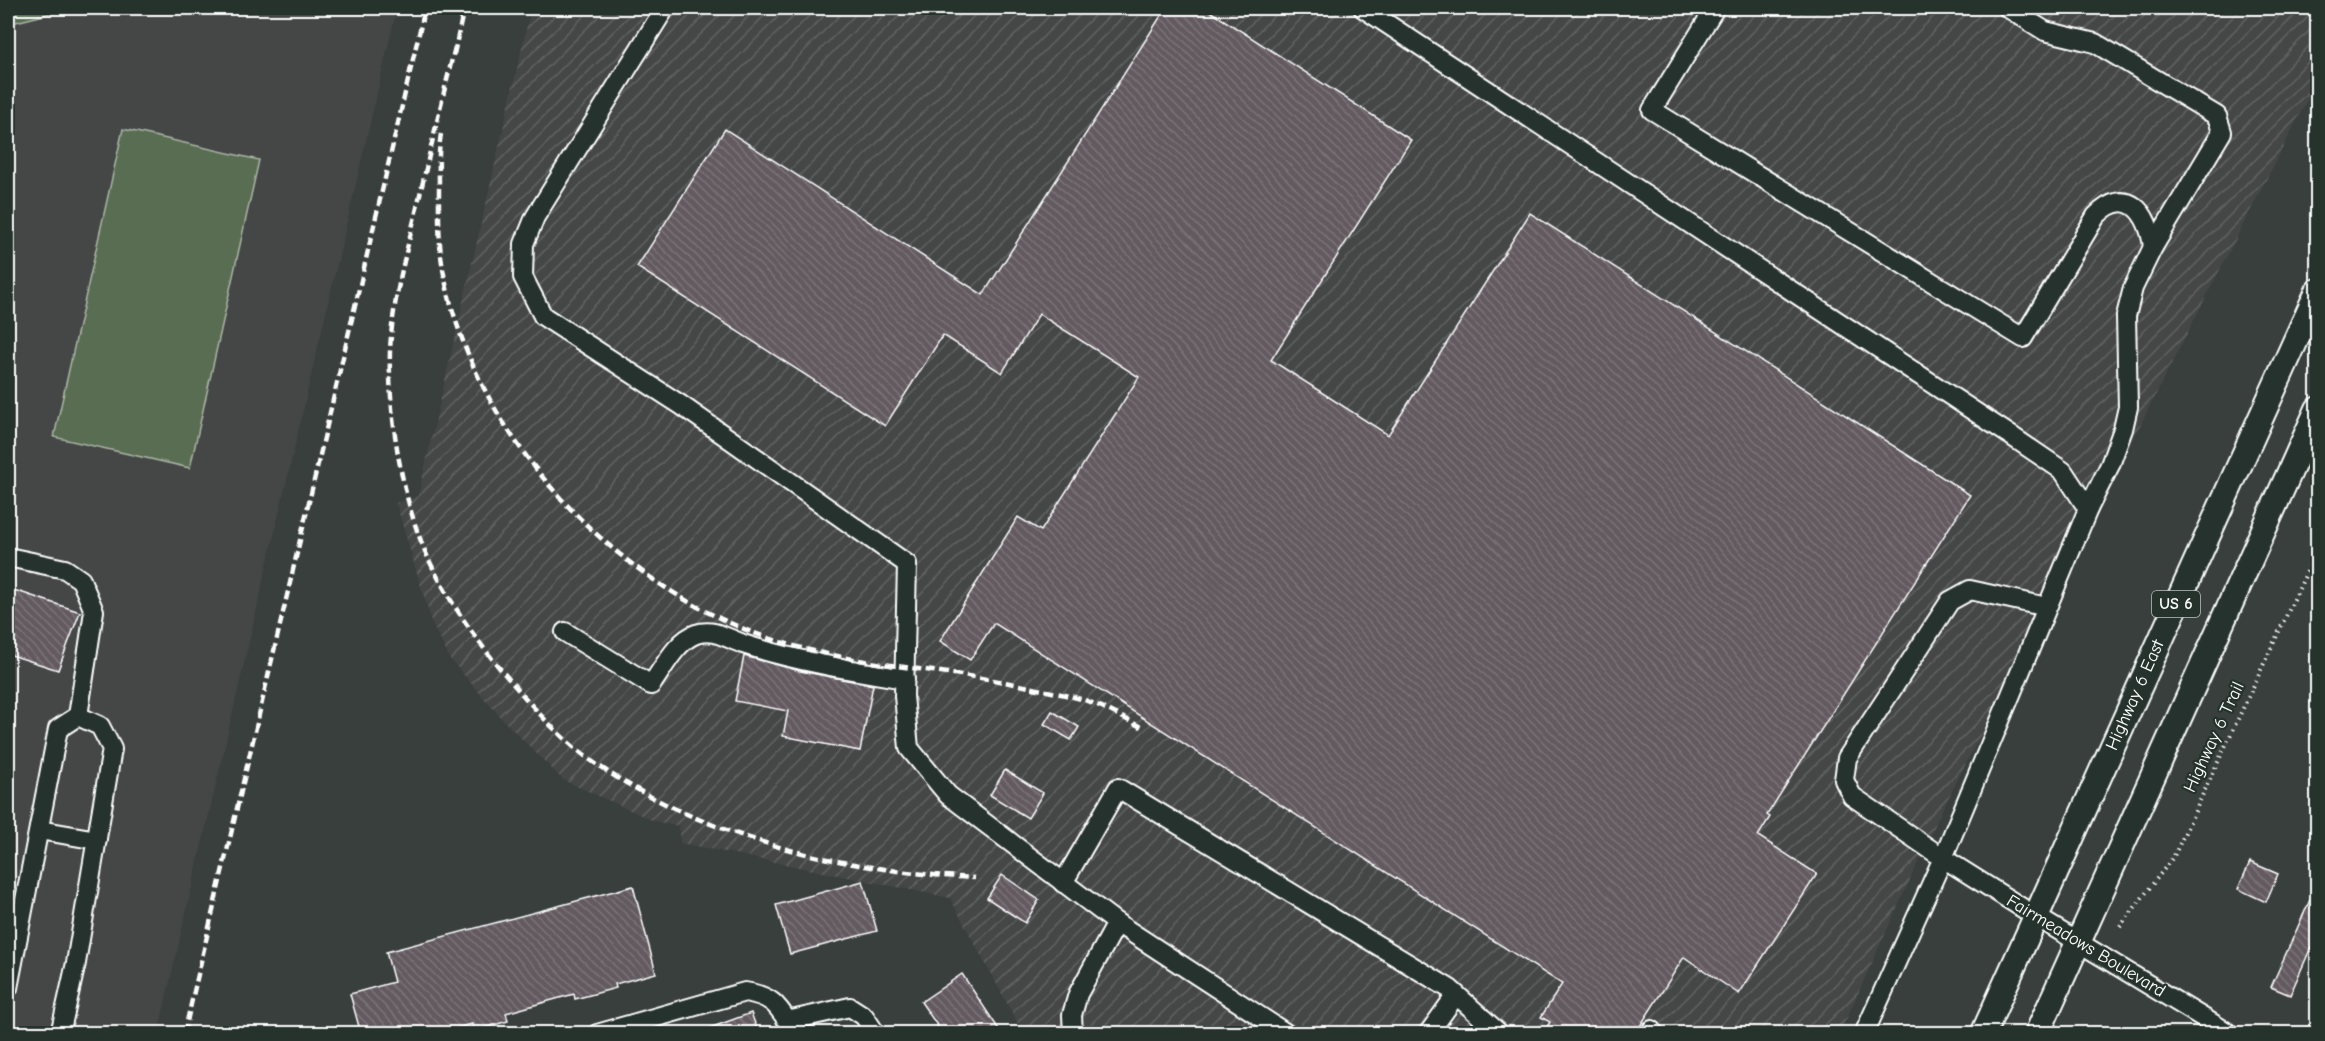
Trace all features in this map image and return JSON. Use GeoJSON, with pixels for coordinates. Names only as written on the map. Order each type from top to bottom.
{"type":"FeatureCollection","features":[{"type":"Feature","properties":{"kind":"main road","name":"Highway 6 East"},"geometry":{"type":"LineString","coordinates":[[1983,1034],[2318,291]]}},
{"type":"Feature","properties":{"kind":"main road","name":"US 6"},"geometry":{"type":"LineString","coordinates":[[2037,1034],[2318,409]]}},
{"type":"Feature","properties":{"kind":"street"},"geometry":{"type":"LineString","coordinates":[[665,8],[534,217],[524,244],[523,277],[543,315],[681,405],[907,564],[904,679],[909,747],[948,795],[1063,883],[1117,923],[1287,1034]]}},
{"type":"Feature","properties":{"kind":"street"},"geometry":{"type":"LineString","coordinates":[[1363,8],[2022,442],[2063,471],[2088,509]]}},
{"type":"Feature","properties":{"kind":"street"},"geometry":{"type":"LineString","coordinates":[[1715,8],[1652,110],[2023,338],[2096,216],[2107,205],[2122,201],[2136,207],[2151,232],[2153,247]]}},
{"type":"Feature","properties":{"kind":"street"},"geometry":{"type":"LineString","coordinates":[[1864,1034],[1943,858],[2088,509],[2110,465],[2123,429],[2128,407],[2126,316],[2133,288],[2153,247],[2222,132],[2217,116],[2095,43],[2046,31],[2008,8]]}},
{"type":"Feature","properties":{"kind":"street"},"geometry":{"type":"LineString","coordinates":[[8,557],[65,569],[81,580],[94,611],[78,716],[58,729],[8,988]]}},
{"type":"Feature","properties":{"kind":"street","name":"Fairmeadows Boulevard"},"geometry":{"type":"LineString","coordinates":[[2048,607],[1970,590],[1950,601],[1847,758],[1844,780],[1852,796],[1943,858],[2230,1034]]}},
{"type":"Feature","properties":{"kind":"street"},"geometry":{"type":"LineString","coordinates":[[565,633],[651,685],[680,645],[693,635],[709,631],[745,644],[821,664],[904,679]]}},
{"type":"Feature","properties":{"kind":"street"},"geometry":{"type":"LineString","coordinates":[[60,1034],[76,963],[112,748],[100,726],[78,716]]}},
{"type":"Feature","properties":{"kind":"street"},"geometry":{"type":"LineString","coordinates":[[1063,883],[1118,788],[1456,995],[1500,1034]]}},
{"type":"Feature","properties":{"kind":"street"},"geometry":{"type":"LineString","coordinates":[[39,830],[97,840]]}},
{"type":"Feature","properties":{"kind":"street"},"geometry":{"type":"LineString","coordinates":[[1073,1034],[1072,1015],[1078,994],[1117,923]]}},
{"type":"Feature","properties":{"kind":"street"},"geometry":{"type":"LineString","coordinates":[[597,1034],[745,992],[763,995],[777,1006],[792,1027],[850,1007],[864,1016],[876,1034]]}},
{"type":"Feature","properties":{"kind":"street"},"geometry":{"type":"LineString","coordinates":[[1428,1034],[1456,995]]}},
{"type":"Feature","properties":{"kind":"path","name":"Highway 6 Trail"},"geometry":{"type":"LineString","coordinates":[[2120,927],[2174,856],[2318,548]]}},
{"type":"Feature","properties":{"kind":"shaded area"},"geometry":{"type":"Polygon","coordinates":[[[72,8],[397,8],[158,1033],[8,1034],[8,24],[72,8]]]}},
{"type":"Feature","properties":{"kind":"shaded area"},"geometry":{"type":"Polygon","coordinates":[[[531,8],[2317,8],[2317,76],[2313,89],[1941,812],[1840,1033],[1023,1033],[950,898],[680,843],[679,826],[654,821],[563,780],[501,718],[450,659],[432,624],[396,503],[418,496],[531,8]]]}},
{"type":"Feature","properties":{"kind":"green space"},"geometry":{"type":"Polygon","coordinates":[[[8,8],[72,8],[8,24],[8,8]]]}},
{"type":"Feature","properties":{"kind":"green space"},"geometry":{"type":"Polygon","coordinates":[[[123,129],[259,160],[190,468],[54,437],[123,129]]]}},
{"type":"Feature","properties":{"kind":"building"},"geometry":{"type":"Polygon","coordinates":[[[1166,8],[1205,8],[1411,140],[1271,360],[1388,435],[1530,213],[1970,495],[1767,815],[1770,817],[1758,836],[1817,874],[1739,994],[1684,957],[1635,1034],[1543,1034],[1550,1022],[1541,1017],[1562,984],[994,623],[970,660],[940,641],[1018,517],[1041,531],[1139,377],[1039,314],[1002,373],[943,335],[885,426],[637,267],[725,129],[983,295],[1166,8]]]}},
{"type":"Feature","properties":{"kind":"building"},"geometry":{"type":"Polygon","coordinates":[[[8,588],[80,612],[58,670],[8,654],[8,588]]]}},
{"type":"Feature","properties":{"kind":"building"},"geometry":{"type":"Polygon","coordinates":[[[744,656],[800,671],[873,685],[860,751],[783,736],[788,711],[735,701],[744,656]]]}},
{"type":"Feature","properties":{"kind":"building"},"geometry":{"type":"Polygon","coordinates":[[[1052,711],[1079,727],[1071,740],[1044,724],[1052,711]]]}},
{"type":"Feature","properties":{"kind":"building"},"geometry":{"type":"Polygon","coordinates":[[[1005,770],[1043,793],[1028,818],[990,795],[1005,770]]]}},
{"type":"Feature","properties":{"kind":"building"},"geometry":{"type":"Polygon","coordinates":[[[2250,862],[2278,874],[2266,902],[2238,889],[2250,862]]]}},
{"type":"Feature","properties":{"kind":"building"},"geometry":{"type":"Polygon","coordinates":[[[1002,875],[1039,900],[1025,923],[987,898],[1002,875]]]}},
{"type":"Feature","properties":{"kind":"building"},"geometry":{"type":"Polygon","coordinates":[[[863,881],[877,931],[790,954],[776,905],[863,881]]]}},
{"type":"Feature","properties":{"kind":"building"},"geometry":{"type":"Polygon","coordinates":[[[2318,882],[2318,945],[2313,943],[2290,995],[2271,987],[2318,882]]]}},
{"type":"Feature","properties":{"kind":"building"},"geometry":{"type":"Polygon","coordinates":[[[633,886],[656,973],[615,984],[616,988],[575,999],[574,994],[506,1013],[508,1021],[474,1031],[472,1024],[435,1034],[361,1034],[350,994],[394,982],[386,952],[633,886]]]}},
{"type":"Feature","properties":{"kind":"building"},"geometry":{"type":"Polygon","coordinates":[[[962,974],[1002,1034],[943,1034],[921,1002],[962,974]]]}},
{"type":"Feature","properties":{"kind":"building"},"geometry":{"type":"Polygon","coordinates":[[[751,1013],[759,1034],[700,1034],[699,1032],[751,1013]]]}},
{"type":"Feature","properties":{"kind":"railway"},"geometry":{"type":"LineString","coordinates":[[184,1034],[425,8]]}},
{"type":"Feature","properties":{"kind":"railway"},"geometry":{"type":"LineString","coordinates":[[454,54],[464,8]]}},
{"type":"Feature","properties":{"kind":"railway"},"geometry":{"type":"LineString","coordinates":[[455,47],[399,283],[391,334],[390,376],[394,431],[412,514],[430,562],[458,611],[502,671],[552,727],[585,756],[638,790],[730,831],[827,859],[876,868],[975,878]]}},
{"type":"Feature","properties":{"kind":"railway"},"geometry":{"type":"LineString","coordinates":[[441,134],[439,147],[441,256],[462,340],[489,398],[525,454],[567,505],[615,550],[668,589],[725,621],[784,643],[875,663],[968,676],[1068,695],[1097,705],[1141,727]]}}]}
